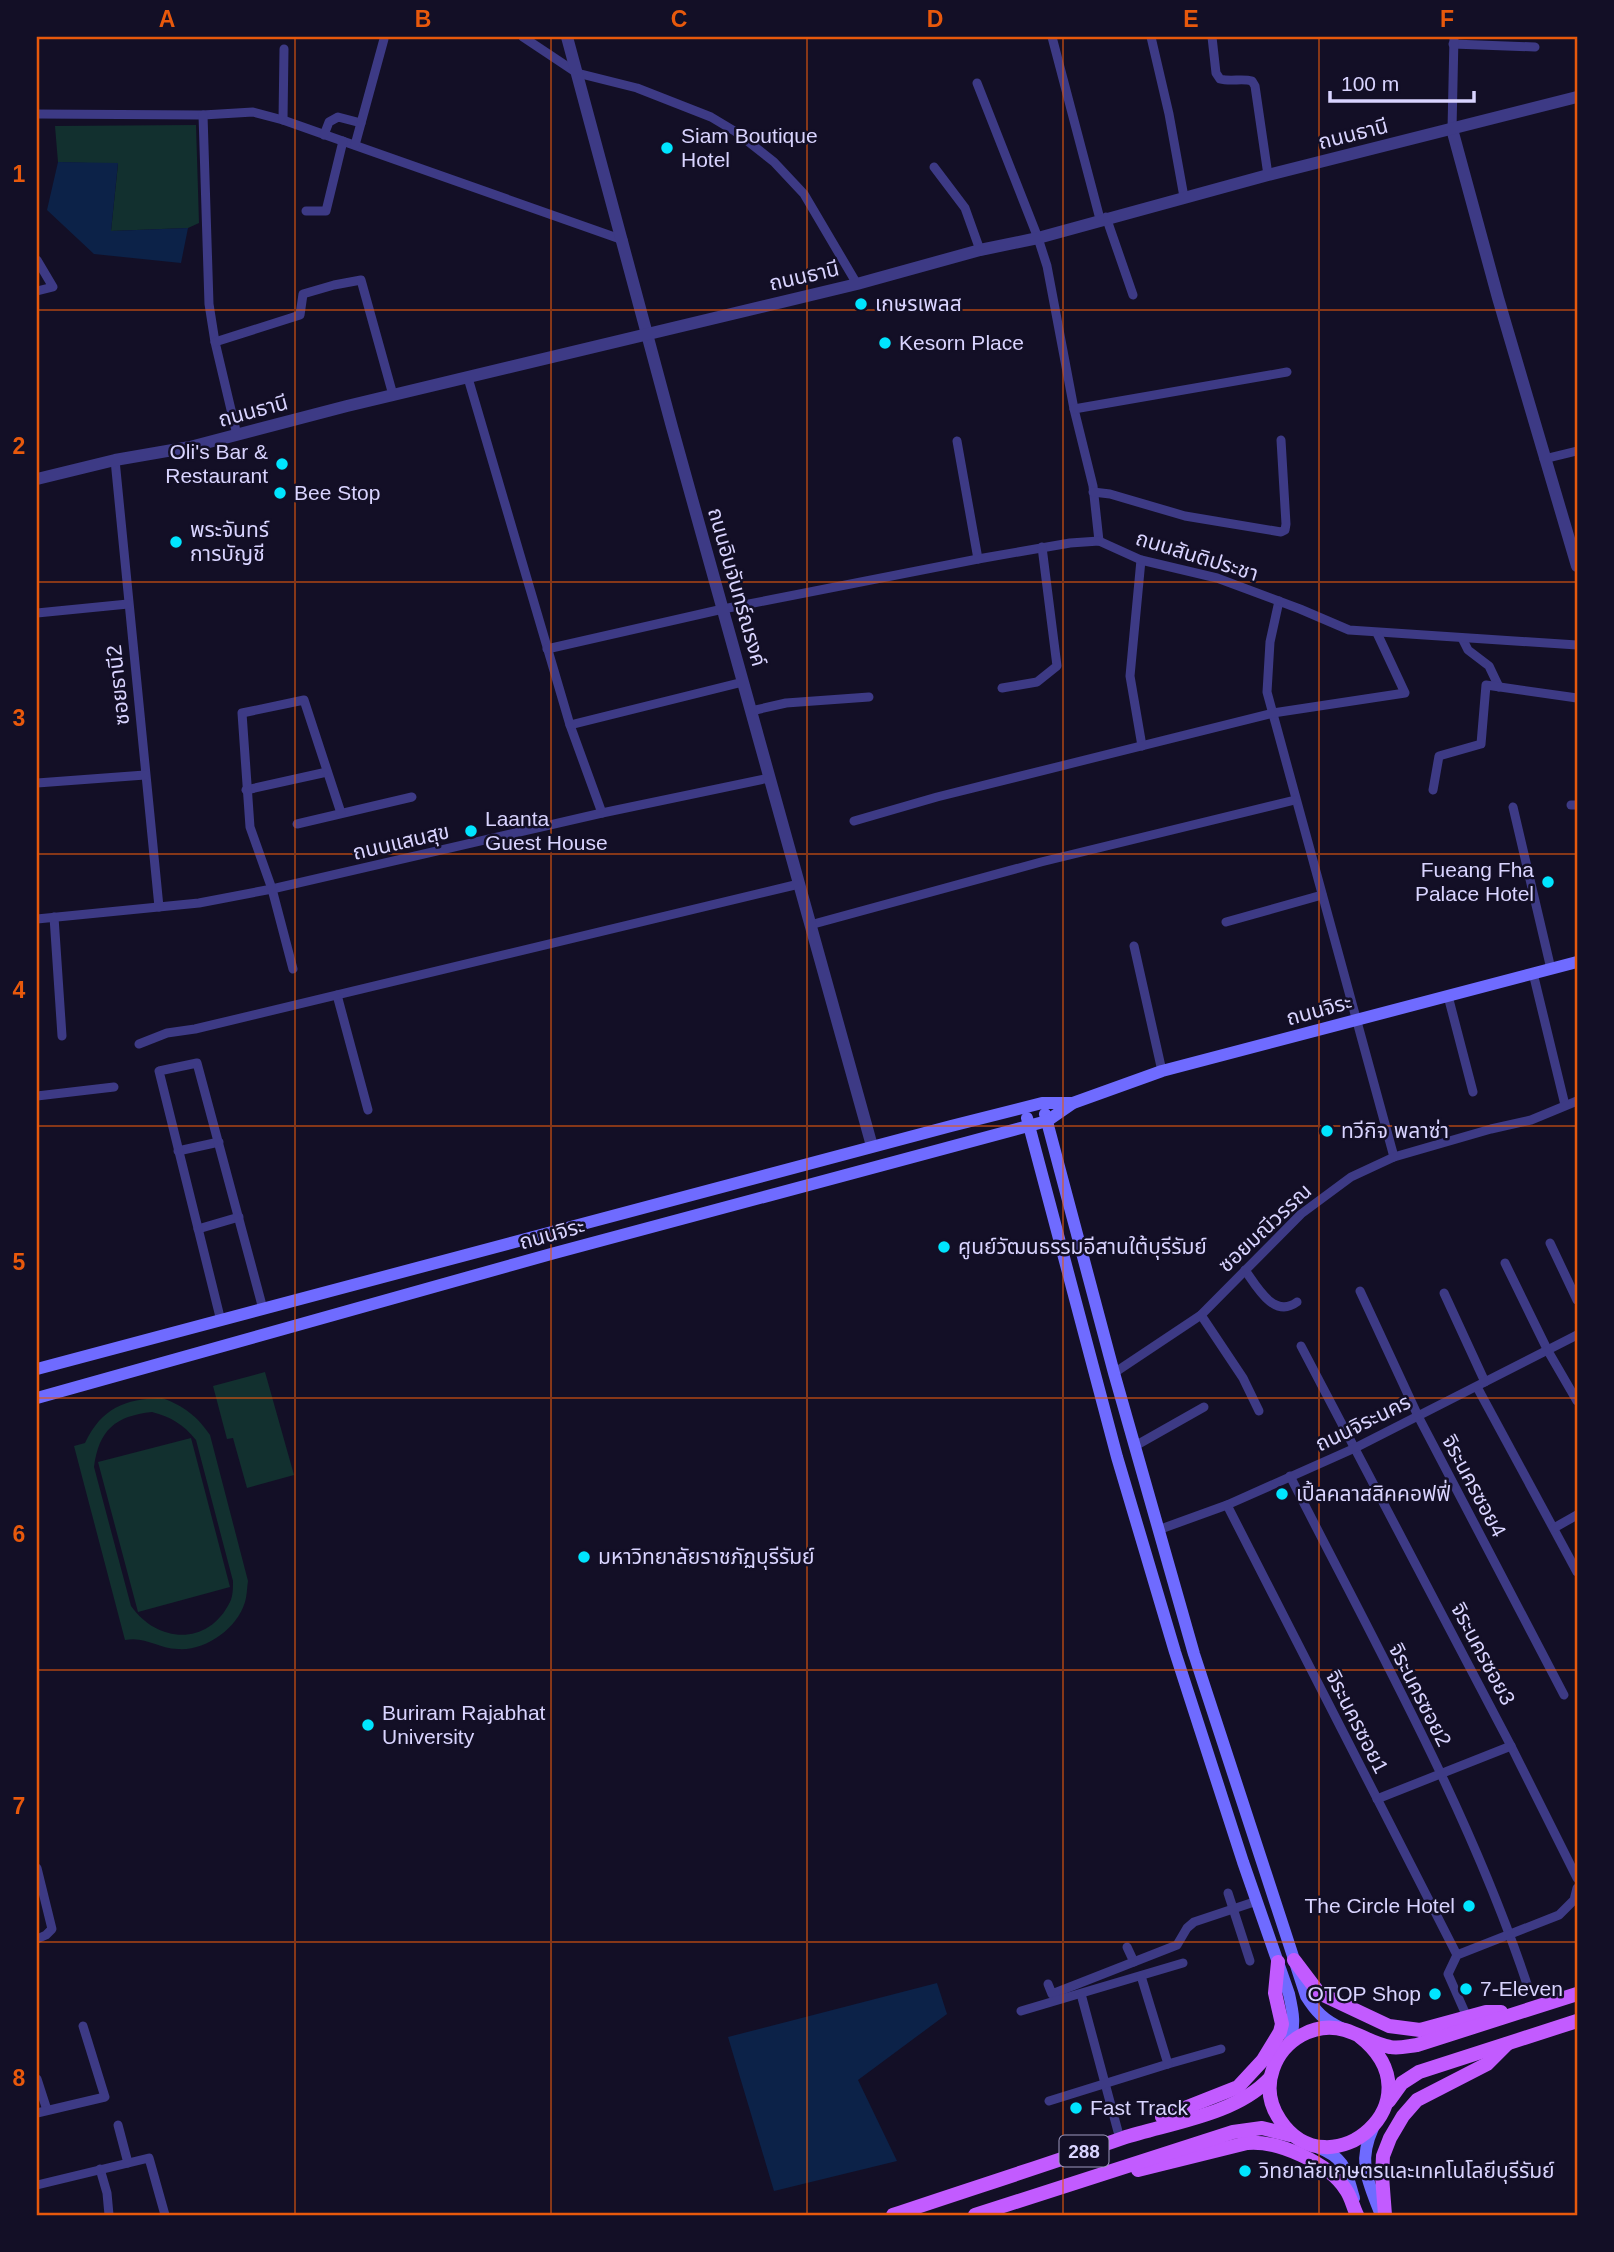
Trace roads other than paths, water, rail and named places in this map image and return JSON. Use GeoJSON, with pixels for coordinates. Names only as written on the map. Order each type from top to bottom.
{"type":"FeatureCollection","features":[{"type":"Feature","properties":{"kind":"main road","name":"ถนนจิระ"},"geometry":{"type":"LineString","coordinates":[[37,1398],[529,1260],[1047,1121],[1073,1103],[1161,1071],[1577,962]]}},
{"type":"Feature","properties":{"kind":"main road","name":"ถนนจิระ"},"geometry":{"type":"LineString","coordinates":[[37,1369],[872,1146],[1042,1103],[1073,1103]]}},
{"type":"Feature","properties":{"kind":"main road"},"geometry":{"type":"LineString","coordinates":[[1042,1103],[1114,1373],[1194,1654],[1306,1996],[1316,2012],[1326,2021],[1394,2048],[1417,2045],[1577,1994]]}},
{"type":"Feature","properties":{"kind":"main road"},"geometry":{"type":"LineString","coordinates":[[1025,1108],[1121,1470],[1175,1652],[1279,1962],[1294,2016],[1294,2030],[1289,2043]]}},
{"type":"Feature","properties":{"kind":"main road"},"geometry":{"type":"LineString","coordinates":[[545,1233],[539,1239],[539,1247],[546,1254],[551,1254]]}},
{"type":"Feature","properties":{"kind":"main road"},"geometry":{"type":"LineString","coordinates":[[522,1239],[531,1242],[534,1248],[529,1260]]}},
{"type":"Feature","properties":{"kind":"main road"},"geometry":{"type":"LineString","coordinates":[[1294,1960],[1320,1993],[1389,2026],[1420,2030],[1486,2012],[1524,2011]]}},
{"type":"Feature","properties":{"kind":"main road"},"geometry":{"type":"LineString","coordinates":[[1122,2139],[1142,2124],[1238,2087],[1263,2060],[1282,2024],[1275,1993],[1279,1962]]}},
{"type":"Feature","properties":{"kind":"main road"},"geometry":{"type":"LineString","coordinates":[[1383,2215],[1368,2180],[1365,2145],[1402,2083],[1419,2072],[1577,2021]]}},
{"type":"Feature","properties":{"kind":"main road"},"geometry":{"type":"LineString","coordinates":[[1345,2030],[1315,2029],[1301,2034],[1289,2043],[1276,2059],[1270,2078],[1270,2096],[1284,2127],[1304,2141],[1333,2153],[1344,2164],[1358,2215]]}},
{"type":"Feature","properties":{"kind":"main road"},"geometry":{"type":"LineString","coordinates":[[1359,2036],[1372,2046],[1382,2059],[1388,2074],[1387,2105]]}},
{"type":"Feature","properties":{"kind":"main road"},"geometry":{"type":"LineString","coordinates":[[1383,2215],[1383,2156],[1403,2116],[1417,2100],[1487,2064],[1507,2043]]}},
{"type":"Feature","properties":{"kind":"main road","name":"288"},"geometry":{"type":"LineString","coordinates":[[893,2215],[1227,2106],[1257,2092],[1270,2078]]}},
{"type":"Feature","properties":{"kind":"main road","name":"288"},"geometry":{"type":"LineString","coordinates":[[975,2215],[1234,2132],[1262,2128],[1279,2130],[1304,2141]]}},
{"type":"Feature","properties":{"kind":"main road"},"geometry":{"type":"LineString","coordinates":[[1304,2141],[1326,2147],[1343,2145],[1359,2139],[1373,2128]]}},
{"type":"Feature","properties":{"kind":"main road"},"geometry":{"type":"LineString","coordinates":[[1097,2176],[1153,2168],[1247,2143],[1267,2143],[1325,2168],[1347,2191],[1358,2215]]}},
{"type":"Feature","properties":{"kind":"street"},"geometry":{"type":"LineString","coordinates":[[523,37],[577,73],[637,88],[711,117],[756,147],[804,194],[857,284]]}},
{"type":"Feature","properties":{"kind":"street","name":"ถนนอินจันทร์ณรงค์"},"geometry":{"type":"LineString","coordinates":[[567,37],[872,1146]]}},
{"type":"Feature","properties":{"kind":"street"},"geometry":{"type":"LineString","coordinates":[[1052,37],[1103,218],[1132,295]]}},
{"type":"Feature","properties":{"kind":"street"},"geometry":{"type":"LineString","coordinates":[[1151,37],[1184,197]]}},
{"type":"Feature","properties":{"kind":"street"},"geometry":{"type":"LineString","coordinates":[[1212,37],[1216,73],[1220,79],[1252,81],[1255,86],[1268,175]]}},
{"type":"Feature","properties":{"kind":"street"},"geometry":{"type":"LineString","coordinates":[[355,145],[384,40]]}},
{"type":"Feature","properties":{"kind":"street"},"geometry":{"type":"LineString","coordinates":[[1535,47],[1454,40],[1452,129],[1544,459],[1577,566]]}},
{"type":"Feature","properties":{"kind":"street"},"geometry":{"type":"LineString","coordinates":[[283,120],[285,49]]}},
{"type":"Feature","properties":{"kind":"street"},"geometry":{"type":"LineString","coordinates":[[547,649],[723,609],[978,559],[1042,547],[1099,541],[1093,492],[1047,266],[977,83]]}},
{"type":"Feature","properties":{"kind":"street","name":"ถนนธานี"},"geometry":{"type":"LineString","coordinates":[[37,479],[115,460],[190,447],[393,395],[857,284],[1268,175],[1577,97]]}},
{"type":"Feature","properties":{"kind":"street"},"geometry":{"type":"LineString","coordinates":[[37,114],[203,115],[253,112],[283,120],[623,240]]}},
{"type":"Feature","properties":{"kind":"street"},"geometry":{"type":"LineString","coordinates":[[203,115],[209,304],[237,435]]}},
{"type":"Feature","properties":{"kind":"street"},"geometry":{"type":"LineString","coordinates":[[324,135],[329,121],[338,117],[361,123]]}},
{"type":"Feature","properties":{"kind":"street"},"geometry":{"type":"LineString","coordinates":[[306,211],[326,211],[343,141]]}},
{"type":"Feature","properties":{"kind":"street"},"geometry":{"type":"LineString","coordinates":[[934,167],[965,208],[980,250]]}},
{"type":"Feature","properties":{"kind":"street"},"geometry":{"type":"LineString","coordinates":[[37,260],[53,287],[37,291]]}},
{"type":"Feature","properties":{"kind":"street"},"geometry":{"type":"LineString","coordinates":[[215,342],[300,315],[303,294],[361,280],[393,395]]}},
{"type":"Feature","properties":{"kind":"street"},"geometry":{"type":"LineString","coordinates":[[1074,409],[1287,372]]}},
{"type":"Feature","properties":{"kind":"street"},"geometry":{"type":"LineString","coordinates":[[468,378],[570,725],[602,813]]}},
{"type":"Feature","properties":{"kind":"street"},"geometry":{"type":"LineString","coordinates":[[957,440],[978,559]]}},
{"type":"Feature","properties":{"kind":"street"},"geometry":{"type":"LineString","coordinates":[[1093,492],[1110,494],[1185,516],[1281,532],[1285,530],[1286,524],[1281,440]]}},
{"type":"Feature","properties":{"kind":"street"},"geometry":{"type":"LineString","coordinates":[[1544,459],[1577,451]]}},
{"type":"Feature","properties":{"kind":"street","name":"ซอยธานี2"},"geometry":{"type":"LineString","coordinates":[[115,460],[159,907]]}},
{"type":"Feature","properties":{"kind":"street","name":"ถนนสันติประชา"},"geometry":{"type":"LineString","coordinates":[[1099,541],[1141,560],[1217,578],[1349,630],[1577,645]]}},
{"type":"Feature","properties":{"kind":"street"},"geometry":{"type":"LineString","coordinates":[[1002,688],[1037,682],[1057,666],[1042,547]]}},
{"type":"Feature","properties":{"kind":"street"},"geometry":{"type":"LineString","coordinates":[[1141,560],[1130,676],[1142,746]]}},
{"type":"Feature","properties":{"kind":"street"},"geometry":{"type":"LineString","coordinates":[[1279,601],[1270,642],[1266,692],[1394,1157]]}},
{"type":"Feature","properties":{"kind":"street"},"geometry":{"type":"LineString","coordinates":[[37,613],[128,604]]}},
{"type":"Feature","properties":{"kind":"street"},"geometry":{"type":"LineString","coordinates":[[854,821],[937,797],[1273,713],[1405,693],[1377,633]]}},
{"type":"Feature","properties":{"kind":"street"},"geometry":{"type":"LineString","coordinates":[[1462,638],[1468,650],[1489,666],[1499,687]]}},
{"type":"Feature","properties":{"kind":"street"},"geometry":{"type":"LineString","coordinates":[[570,725],[743,682]]}},
{"type":"Feature","properties":{"kind":"street"},"geometry":{"type":"LineString","coordinates":[[1433,790],[1439,756],[1481,744],[1486,685],[1577,698]]}},
{"type":"Feature","properties":{"kind":"street"},"geometry":{"type":"LineString","coordinates":[[751,711],[786,703],[869,697]]}},
{"type":"Feature","properties":{"kind":"street"},"geometry":{"type":"LineString","coordinates":[[293,969],[272,889],[250,827],[242,713],[304,699],[341,813]]}},
{"type":"Feature","properties":{"kind":"street"},"geometry":{"type":"LineString","coordinates":[[246,790],[327,772]]}},
{"type":"Feature","properties":{"kind":"street"},"geometry":{"type":"LineString","coordinates":[[37,783],[145,775]]}},
{"type":"Feature","properties":{"kind":"street","name":"ถนนแสนสุข"},"geometry":{"type":"LineString","coordinates":[[37,919],[199,903],[272,889],[602,813],[769,778]]}},
{"type":"Feature","properties":{"kind":"street"},"geometry":{"type":"LineString","coordinates":[[297,824],[412,797]]}},
{"type":"Feature","properties":{"kind":"street"},"geometry":{"type":"LineString","coordinates":[[810,925],[1041,862],[1295,800]]}},
{"type":"Feature","properties":{"kind":"street"},"geometry":{"type":"LineString","coordinates":[[1513,807],[1551,969]]}},
{"type":"Feature","properties":{"kind":"street"},"geometry":{"type":"LineString","coordinates":[[139,1044],[167,1033],[195,1029],[799,884]]}},
{"type":"Feature","properties":{"kind":"street"},"geometry":{"type":"LineString","coordinates":[[1226,922],[1322,895]]}},
{"type":"Feature","properties":{"kind":"street"},"geometry":{"type":"LineString","coordinates":[[54,917],[62,1036]]}},
{"type":"Feature","properties":{"kind":"street"},"geometry":{"type":"LineString","coordinates":[[1134,946],[1161,1071]]}},
{"type":"Feature","properties":{"kind":"street"},"geometry":{"type":"LineString","coordinates":[[1533,973],[1565,1105]]}},
{"type":"Feature","properties":{"kind":"street"},"geometry":{"type":"LineString","coordinates":[[337,995],[368,1110]]}},
{"type":"Feature","properties":{"kind":"street"},"geometry":{"type":"LineString","coordinates":[[1448,996],[1473,1092]]}},
{"type":"Feature","properties":{"kind":"street"},"geometry":{"type":"LineString","coordinates":[[220,1321],[159,1072],[197,1063],[263,1309]]}},
{"type":"Feature","properties":{"kind":"street"},"geometry":{"type":"LineString","coordinates":[[37,1096],[114,1087]]}},
{"type":"Feature","properties":{"kind":"street","name":"ซอยมณีวรรณ"},"geometry":{"type":"LineString","coordinates":[[1114,1373],[1201,1315],[1301,1214],[1351,1177],[1394,1157],[1531,1120],[1577,1101]]}},
{"type":"Feature","properties":{"kind":"street"},"geometry":{"type":"LineString","coordinates":[[178,1151],[219,1142]]}},
{"type":"Feature","properties":{"kind":"street"},"geometry":{"type":"LineString","coordinates":[[198,1229],[239,1217]]}},
{"type":"Feature","properties":{"kind":"street"},"geometry":{"type":"LineString","coordinates":[[1550,1243],[1577,1300]]}},
{"type":"Feature","properties":{"kind":"street"},"geometry":{"type":"LineString","coordinates":[[1505,1262],[1548,1351],[1577,1401]]}},
{"type":"Feature","properties":{"kind":"street"},"geometry":{"type":"LineString","coordinates":[[1245,1270],[1261,1292],[1279,1308],[1286,1309],[1297,1302]]}},
{"type":"Feature","properties":{"kind":"street","name":"จิระนครซอย4"},"geometry":{"type":"LineString","coordinates":[[1360,1291],[1418,1416],[1564,1695]]}},
{"type":"Feature","properties":{"kind":"street"},"geometry":{"type":"LineString","coordinates":[[1444,1293],[1481,1385],[1577,1572]]}},
{"type":"Feature","properties":{"kind":"street"},"geometry":{"type":"LineString","coordinates":[[1201,1315],[1243,1378],[1259,1411]]}},
{"type":"Feature","properties":{"kind":"street","name":"ถนนจิระนคร"},"geometry":{"type":"LineString","coordinates":[[1158,1530],[1227,1505],[1355,1448],[1577,1335]]}},
{"type":"Feature","properties":{"kind":"street","name":"จิระนครซอย3"},"geometry":{"type":"LineString","coordinates":[[1301,1346],[1511,1746],[1577,1878]]}},
{"type":"Feature","properties":{"kind":"street"},"geometry":{"type":"LineString","coordinates":[[1135,1446],[1205,1407]]}},
{"type":"Feature","properties":{"kind":"street","name":"จิระนครซอย2"},"geometry":{"type":"LineString","coordinates":[[1290,1476],[1440,1774],[1511,1933],[1529,1990]]}},
{"type":"Feature","properties":{"kind":"street","name":"จิระนครซอย1"},"geometry":{"type":"LineString","coordinates":[[1227,1505],[1457,1955]]}},
{"type":"Feature","properties":{"kind":"street"},"geometry":{"type":"LineString","coordinates":[[1554,1528],[1577,1515]]}},
{"type":"Feature","properties":{"kind":"street"},"geometry":{"type":"LineString","coordinates":[[1377,1799],[1511,1746]]}},
{"type":"Feature","properties":{"kind":"street"},"geometry":{"type":"LineString","coordinates":[[37,1868],[52,1929],[46,1936],[37,1938]]}},
{"type":"Feature","properties":{"kind":"street"},"geometry":{"type":"LineString","coordinates":[[1467,2018],[1448,1974],[1457,1955],[1559,1915],[1574,1900],[1577,1888]]}},
{"type":"Feature","properties":{"kind":"street"},"geometry":{"type":"LineString","coordinates":[[1228,1893],[1250,1961]]}},
{"type":"Feature","properties":{"kind":"street"},"geometry":{"type":"LineString","coordinates":[[1048,1984],[1052,1994],[1177,1945],[1194,1922],[1257,1901]]}},
{"type":"Feature","properties":{"kind":"street"},"geometry":{"type":"LineString","coordinates":[[1127,1947],[1134,1962]]}},
{"type":"Feature","properties":{"kind":"street"},"geometry":{"type":"LineString","coordinates":[[1021,2011],[1183,1963]]}},
{"type":"Feature","properties":{"kind":"street"},"geometry":{"type":"LineString","coordinates":[[1141,1976],[1168,2064]]}},
{"type":"Feature","properties":{"kind":"street"},"geometry":{"type":"LineString","coordinates":[[1081,1994],[1122,2139]]}},
{"type":"Feature","properties":{"kind":"street"},"geometry":{"type":"LineString","coordinates":[[37,2079],[42,2112],[104,2097],[83,2026]]}},
{"type":"Feature","properties":{"kind":"street"},"geometry":{"type":"LineString","coordinates":[[1049,2101],[1221,2049]]}},
{"type":"Feature","properties":{"kind":"street"},"geometry":{"type":"LineString","coordinates":[[118,2125],[128,2163]]}},
{"type":"Feature","properties":{"kind":"street"},"geometry":{"type":"LineString","coordinates":[[37,2185],[149,2158],[165,2215]]}},
{"type":"Feature","properties":{"kind":"street"},"geometry":{"type":"LineString","coordinates":[[100,2169],[107,2193],[109,2215]]}},
{"type":"Feature","properties":{"kind":"water"},"geometry":{"type":"Polygon","coordinates":[[[58,162],[118,163],[111,231],[188,228],[181,263],[94,254],[47,210],[58,162]]]}},
{"type":"Feature","properties":{"kind":"water"},"geometry":{"type":"Polygon","coordinates":[[[937,1983],[947,2014],[858,2080],[897,2161],[774,2191],[728,2037],[937,1983]]]}},
{"type":"Feature","properties":{"kind":"place","name":"Siam Boutique Hotel"},"geometry":{"type":"Point","coordinates":[667,148]}},
{"type":"Feature","properties":{"kind":"place","name":"เกษรเพลส"},"geometry":{"type":"Point","coordinates":[861,304]}},
{"type":"Feature","properties":{"kind":"place","name":"Kesorn Place"},"geometry":{"type":"Point","coordinates":[885,343]}},
{"type":"Feature","properties":{"kind":"place","name":"Oli's Bar & Restaurant"},"geometry":{"type":"Point","coordinates":[282,464]}},
{"type":"Feature","properties":{"kind":"place","name":"Bee Stop"},"geometry":{"type":"Point","coordinates":[280,493]}},
{"type":"Feature","properties":{"kind":"place","name":"พระจันทร์ การบัญชี"},"geometry":{"type":"Point","coordinates":[176,542]}},
{"type":"Feature","properties":{"kind":"place","name":"Laanta Guest House"},"geometry":{"type":"Point","coordinates":[471,831]}},
{"type":"Feature","properties":{"kind":"place","name":"Fueang Fha Palace Hotel"},"geometry":{"type":"Point","coordinates":[1548,882]}},
{"type":"Feature","properties":{"kind":"place","name":"ทวีกิจ พลาซ่า"},"geometry":{"type":"Point","coordinates":[1327,1131]}},
{"type":"Feature","properties":{"kind":"place","name":"ศูนย์วัฒนธรรมอีสานใต้บุรีรัมย์"},"geometry":{"type":"Point","coordinates":[944,1247]}},
{"type":"Feature","properties":{"kind":"place","name":"เปิ้ลคลาสสิคคอฟฟี่"},"geometry":{"type":"Point","coordinates":[1282,1494]}},
{"type":"Feature","properties":{"kind":"place","name":"มหาวิทยาลัยราชภัฏบุรีรัมย์"},"geometry":{"type":"Point","coordinates":[584,1557]}},
{"type":"Feature","properties":{"kind":"place","name":"Buriram Rajabhat University"},"geometry":{"type":"Point","coordinates":[368,1725]}},
{"type":"Feature","properties":{"kind":"place","name":"The Circle Hotel"},"geometry":{"type":"Point","coordinates":[1469,1906]}},
{"type":"Feature","properties":{"kind":"place","name":"7-Eleven"},"geometry":{"type":"Point","coordinates":[1466,1989]}},
{"type":"Feature","properties":{"kind":"place","name":"OTOP Shop"},"geometry":{"type":"Point","coordinates":[1435,1994]}},
{"type":"Feature","properties":{"kind":"place","name":"Fast Track"},"geometry":{"type":"Point","coordinates":[1076,2108]}},
{"type":"Feature","properties":{"kind":"place","name":"วิทยาลัยเกษตรและเทคโนโลยีบุรีรัมย์"},"geometry":{"type":"Point","coordinates":[1245,2171]}}]}
